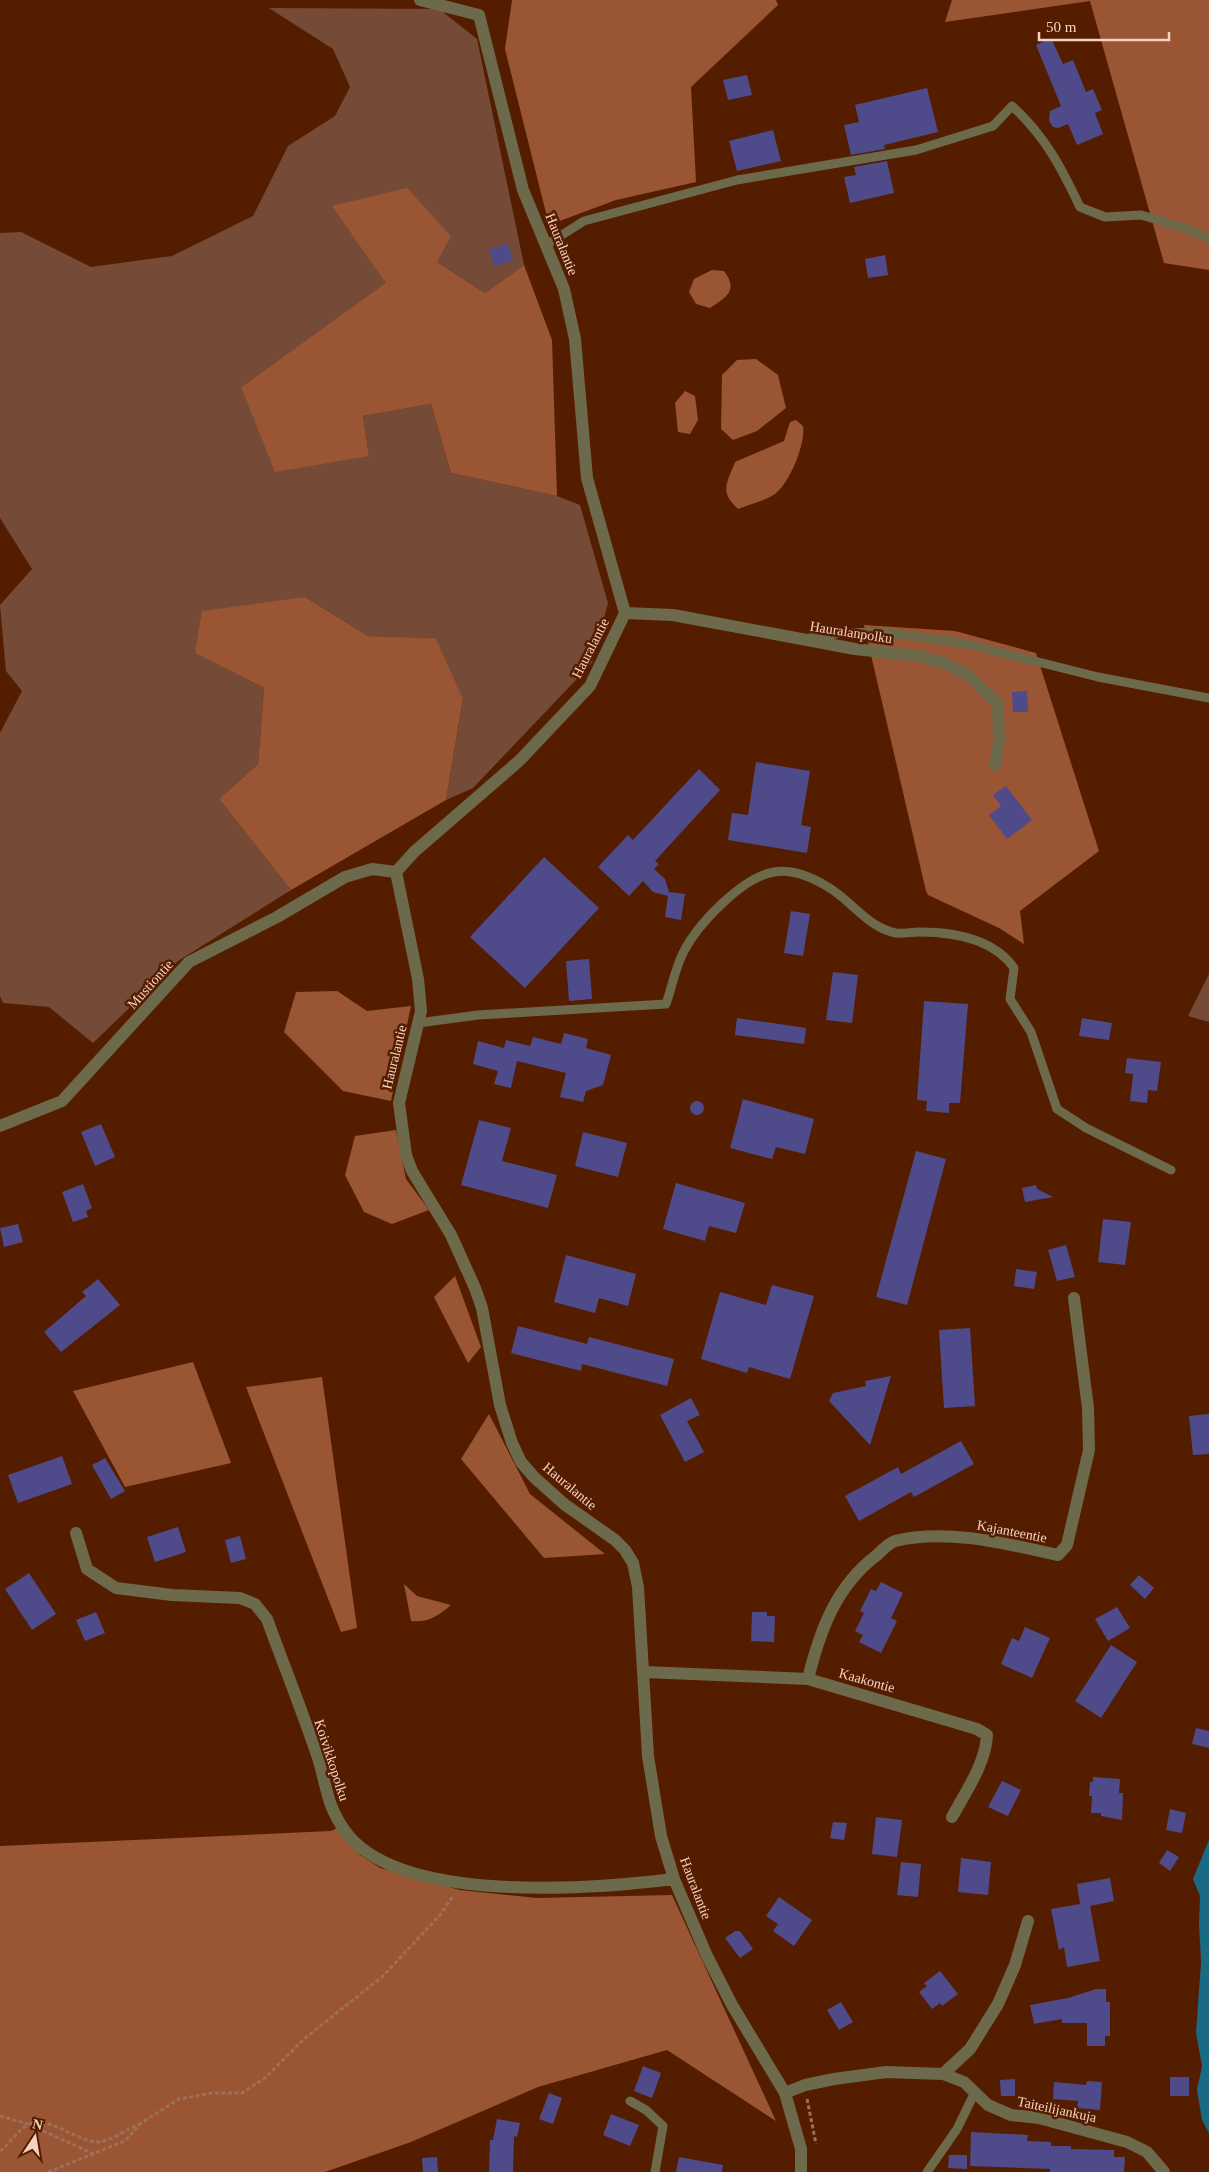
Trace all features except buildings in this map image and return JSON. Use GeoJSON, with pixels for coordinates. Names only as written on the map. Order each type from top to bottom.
{"type":"FeatureCollection","features":[{"type":"Feature","properties":{"kind":"street","name":"Hauralantie"},"geometry":{"type":"LineString","coordinates":[[420,0],[479,15],[523,190],[564,289],[575,340],[588,478],[625,613],[590,686],[519,761],[414,852],[396,872],[418,979],[421,1011],[399,1103],[400,1121],[409,1163],[451,1235],[475,1288],[482,1308],[500,1405],[512,1443],[521,1462],[534,1478],[564,1504],[615,1540],[633,1563],[638,1587],[645,1672],[648,1756],[661,1836],[674,1879],[707,1956],[732,2005],[785,2093],[801,2149],[801,2172]]}},
{"type":"Feature","properties":{"kind":"street","name":"Hauralanpolku"},"geometry":{"type":"LineString","coordinates":[[625,613],[673,615],[855,649],[919,656],[946,664],[968,676],[998,704],[999,741],[995,765]]}},
{"type":"Feature","properties":{"kind":"street","name":"Mustiontie"},"geometry":{"type":"LineString","coordinates":[[0,1126],[62,1101],[189,962],[277,917],[345,877],[372,869],[396,872]]}},
{"type":"Feature","properties":{"kind":"street","name":"Kajanteentie"},"geometry":{"type":"LineString","coordinates":[[808,1679],[833,1604],[860,1567],[894,1542],[933,1537],[983,1539],[1058,1555],[1064,1551],[1067,1545],[1088,1450],[1088,1408],[1074,1298]]}},
{"type":"Feature","properties":{"kind":"street","name":"Koivikkopolku"},"geometry":{"type":"LineString","coordinates":[[76,1533],[88,1569],[116,1588],[240,1598],[255,1604],[267,1619],[319,1762],[330,1808],[346,1832],[362,1850],[385,1863],[462,1883],[500,1888],[594,1887],[674,1879]]}},
{"type":"Feature","properties":{"kind":"street","name":"Kaakontie"},"geometry":{"type":"LineString","coordinates":[[645,1672],[808,1679],[966,1725],[987,1734],[983,1755],[952,1817]]}},
{"type":"Feature","properties":{"kind":"street"},"geometry":{"type":"LineString","coordinates":[[943,2074],[970,2049],[998,2004],[1015,1965],[1028,1921]]}},
{"type":"Feature","properties":{"kind":"street","name":"Taiteilijankuja"},"geometry":{"type":"LineString","coordinates":[[785,2093],[805,2085],[886,2072],[943,2074],[964,2082],[988,2105],[1011,2115],[1039,2118],[1127,2142],[1147,2152],[1164,2172]]}},
{"type":"Feature","properties":{"kind":"lane"},"geometry":{"type":"LineString","coordinates":[[546,245],[584,222],[737,180],[924,147],[993,126],[1012,106],[1029,122],[1052,152],[1080,207],[1105,217],[1142,215],[1188,229],[1209,239]]}},
{"type":"Feature","properties":{"kind":"lane"},"geometry":{"type":"LineString","coordinates":[[802,639],[841,633],[881,632],[963,643],[1098,677],[1209,698]]}},
{"type":"Feature","properties":{"kind":"lane"},"geometry":{"type":"LineString","coordinates":[[418,1023],[478,1015],[666,1004],[683,953],[709,915],[749,883],[774,872],[807,876],[830,888],[874,926],[897,933],[953,933],[979,941],[1005,956],[1014,968],[1010,999],[1031,1032],[1057,1109],[1086,1128],[1171,1170]]}},
{"type":"Feature","properties":{"kind":"lane"},"geometry":{"type":"LineString","coordinates":[[927,2172],[957,2129],[975,2092]]}},
{"type":"Feature","properties":{"kind":"lane"},"geometry":{"type":"LineString","coordinates":[[630,2101],[646,2110],[663,2126],[655,2172]]}},
{"type":"Feature","properties":{"kind":"path"},"geometry":{"type":"LineString","coordinates":[[48,2172],[125,2141],[141,2124],[179,2099],[212,2093],[242,2093],[265,2078],[304,2039],[383,1976],[440,1915],[462,1883]]}},
{"type":"Feature","properties":{"kind":"path"},"geometry":{"type":"LineString","coordinates":[[805,2085],[816,2133],[816,2153]]}},
{"type":"Feature","properties":{"kind":"path"},"geometry":{"type":"LineString","coordinates":[[0,2116],[28,2124],[95,2154]]}},
{"type":"Feature","properties":{"kind":"path"},"geometry":{"type":"LineString","coordinates":[[0,2151],[28,2124],[41,2122],[95,2142],[107,2141],[124,2130],[141,2124]]}},
{"type":"Feature","properties":{"kind":"shaded area"},"geometry":{"type":"Polygon","coordinates":[[[512,0],[776,0],[778,5],[691,87],[696,182],[616,200],[549,225],[505,49],[512,0]]]}},
{"type":"Feature","properties":{"kind":"shaded area"},"geometry":{"type":"Polygon","coordinates":[[[952,0],[1209,0],[1209,270],[1164,263],[1090,1],[945,22],[952,0]]]}},
{"type":"Feature","properties":{"kind":"shaded area"},"geometry":{"type":"Polygon","coordinates":[[[269,8],[439,9],[477,39],[524,265],[485,293],[437,262],[333,206],[387,283],[241,387],[369,456],[363,416],[431,404],[451,473],[557,496],[580,505],[608,603],[592,663],[473,788],[446,800],[463,700],[436,638],[368,636],[305,597],[196,653],[264,688],[258,764],[219,799],[291,890],[178,961],[93,1043],[49,1007],[3,1003],[0,996],[0,733],[22,691],[6,671],[0,605],[32,569],[0,518],[0,233],[21,232],[91,267],[172,256],[253,216],[288,146],[335,116],[350,87],[333,49],[269,8]]]}},
{"type":"Feature","properties":{"kind":"shaded area"},"geometry":{"type":"Polygon","coordinates":[[[407,188],[451,236],[437,262],[485,293],[524,265],[552,340],[557,496],[451,473],[431,404],[363,416],[369,456],[275,472],[241,387],[386,283],[332,206],[407,188]]]}},
{"type":"Feature","properties":{"kind":"shaded area"},"geometry":{"type":"Polygon","coordinates":[[[712,270],[724,271],[730,284],[730,289],[725,297],[710,308],[696,304],[689,292],[694,279],[712,270]]]}},
{"type":"Feature","properties":{"kind":"shaded area"},"geometry":{"type":"Polygon","coordinates":[[[756,359],[778,375],[786,408],[757,431],[733,440],[721,429],[722,375],[737,360],[756,359]]]}},
{"type":"Feature","properties":{"kind":"shaded area"},"geometry":{"type":"Polygon","coordinates":[[[685,391],[695,396],[698,420],[690,434],[678,432],[675,403],[685,391]]]}},
{"type":"Feature","properties":{"kind":"shaded area"},"geometry":{"type":"Polygon","coordinates":[[[796,420],[803,426],[802,443],[786,482],[775,494],[762,501],[738,509],[728,497],[726,487],[735,462],[784,441],[790,422],[796,420]]]}},
{"type":"Feature","properties":{"kind":"shaded area"},"geometry":{"type":"Polygon","coordinates":[[[305,597],[368,636],[436,638],[463,699],[446,800],[291,890],[219,799],[258,764],[264,688],[195,653],[202,611],[305,597]]]}},
{"type":"Feature","properties":{"kind":"shaded area"},"geometry":{"type":"Polygon","coordinates":[[[864,625],[955,631],[1036,653],[1099,851],[1020,911],[1024,944],[999,928],[928,895],[864,625]]]}},
{"type":"Feature","properties":{"kind":"shaded area"},"geometry":{"type":"Polygon","coordinates":[[[1209,974],[1209,1022],[1188,1016],[1209,974]]]}},
{"type":"Feature","properties":{"kind":"shaded area"},"geometry":{"type":"Polygon","coordinates":[[[337,991],[367,1011],[411,1006],[391,1101],[343,1091],[284,1032],[296,992],[337,991]]]}},
{"type":"Feature","properties":{"kind":"shaded area"},"geometry":{"type":"Polygon","coordinates":[[[396,1130],[406,1179],[429,1210],[392,1224],[364,1212],[345,1175],[355,1136],[396,1130]]]}},
{"type":"Feature","properties":{"kind":"shaded area"},"geometry":{"type":"Polygon","coordinates":[[[455,1276],[481,1347],[468,1363],[434,1297],[455,1276]]]}},
{"type":"Feature","properties":{"kind":"shaded area"},"geometry":{"type":"Polygon","coordinates":[[[193,1362],[231,1463],[125,1487],[73,1391],[193,1362]]]}},
{"type":"Feature","properties":{"kind":"shaded area"},"geometry":{"type":"Polygon","coordinates":[[[322,1377],[357,1628],[341,1632],[246,1387],[322,1377]]]}},
{"type":"Feature","properties":{"kind":"shaded area"},"geometry":{"type":"Polygon","coordinates":[[[489,1414],[530,1494],[605,1554],[544,1558],[461,1459],[489,1414]]]}},
{"type":"Feature","properties":{"kind":"shaded area"},"geometry":{"type":"Polygon","coordinates":[[[404,1584],[417,1596],[451,1605],[432,1618],[423,1621],[411,1621],[404,1584]]]}},
{"type":"Feature","properties":{"kind":"shaded area"},"geometry":{"type":"Polygon","coordinates":[[[339,1827],[360,1855],[380,1868],[460,1890],[537,1898],[672,1895],[776,2121],[667,2050],[538,2087],[411,2142],[325,2172],[0,2172],[0,1846],[331,1831],[339,1827]]]}},
{"type":"Feature","properties":{"kind":"water"},"geometry":{"type":"Polygon","coordinates":[[[1209,1840],[1209,2133],[1202,2120],[1197,2090],[1202,2066],[1196,2033],[1201,1962],[1200,1896],[1193,1879],[1209,1840]]]}}]}
